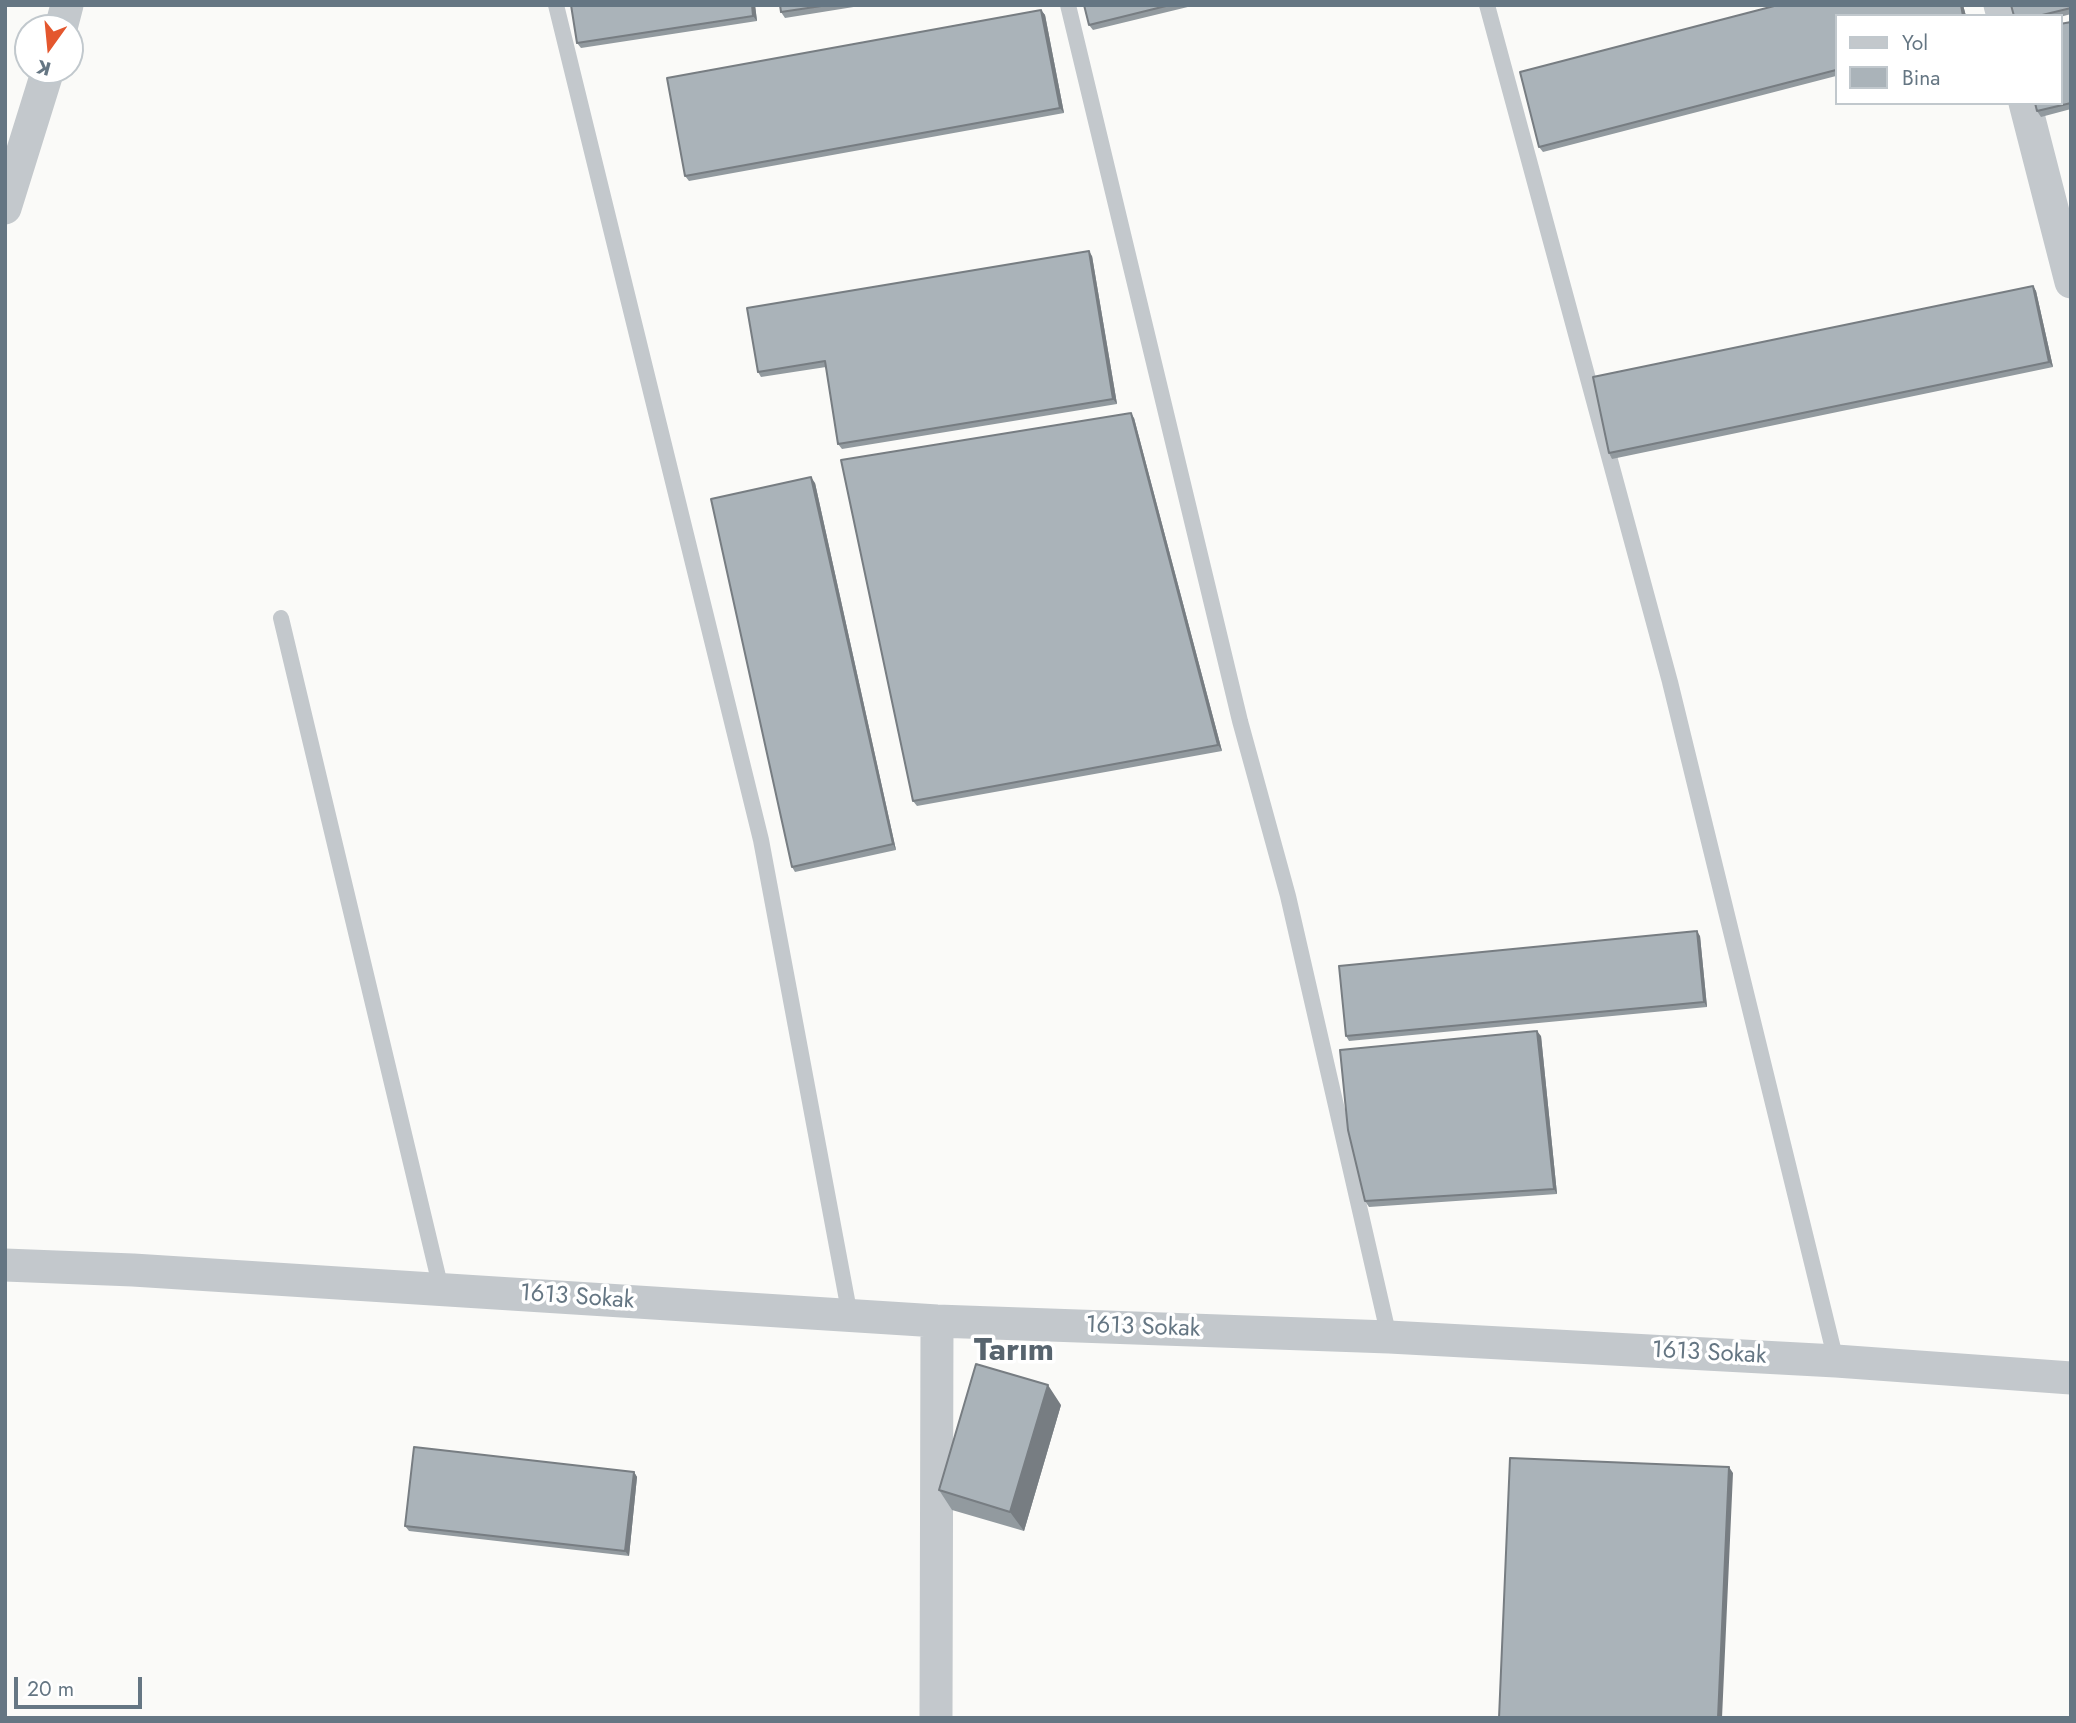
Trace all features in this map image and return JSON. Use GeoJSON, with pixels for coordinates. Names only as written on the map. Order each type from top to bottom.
{"type":"FeatureCollection","features":[{"type":"Feature","properties":{"kind":"street"},"geometry":{"type":"LineString","coordinates":[[5,208],[44,84]]}},
{"type":"Feature","properties":{"kind":"street"},"geometry":{"type":"LineString","coordinates":[[2026,105],[2071,282]]}},
{"type":"Feature","properties":{"kind":"street","name":"1613 Sokak"},"geometry":{"type":"LineString","coordinates":[[5,1265],[133,1270],[937,1321],[1389,1337],[1836,1361],[2071,1378]]}},
{"type":"Feature","properties":{"kind":"street"},"geometry":{"type":"LineString","coordinates":[[936,1718],[937,1321]]}},
{"type":"Feature","properties":{"kind":"lane"},"geometry":{"type":"LineString","coordinates":[[556,5],[761,841],[850,1316]]}},
{"type":"Feature","properties":{"kind":"lane"},"geometry":{"type":"LineString","coordinates":[[1068,5],[1240,721],[1288,896],[1389,1337]]}},
{"type":"Feature","properties":{"kind":"lane"},"geometry":{"type":"LineString","coordinates":[[1487,5],[1670,682],[1836,1361]]}},
{"type":"Feature","properties":{"kind":"lane"},"geometry":{"type":"LineString","coordinates":[[281,618],[442,1289]]}},
{"type":"Feature","properties":{"kind":"building"},"geometry":{"type":"Polygon","coordinates":[[[571,5],[752,5],[753,16],[577,43],[571,5]]]}},
{"type":"Feature","properties":{"kind":"building"},"geometry":{"type":"Polygon","coordinates":[[[780,5],[828,5],[781,12],[780,5]]]}},
{"type":"Feature","properties":{"kind":"building"},"geometry":{"type":"Polygon","coordinates":[[[1084,5],[1170,5],[1089,25],[1084,5]]]}},
{"type":"Feature","properties":{"kind":"building"},"geometry":{"type":"Polygon","coordinates":[[[1778,5],[1961,5],[1963,14],[1834,14],[1834,71],[1539,147],[1520,72],[1778,5]]]}},
{"type":"Feature","properties":{"kind":"building"},"geometry":{"type":"Polygon","coordinates":[[[2011,5],[2071,5],[2071,8],[2046,14],[2013,14],[2011,5]]]}},
{"type":"Feature","properties":{"kind":"building"},"geometry":{"type":"Polygon","coordinates":[[[1041,10],[1060,108],[685,176],[667,78],[1041,10]]]}},
{"type":"Feature","properties":{"kind":"building"},"geometry":{"type":"Polygon","coordinates":[[[2071,22],[2071,103],[2037,111],[2036,105],[2062,105],[2062,24],[2071,22]]]}},
{"type":"Feature","properties":{"kind":"building"},"geometry":{"type":"Polygon","coordinates":[[[1089,251],[1113,399],[838,444],[825,361],[758,372],[747,308],[1089,251]]]}},
{"type":"Feature","properties":{"kind":"building"},"geometry":{"type":"Polygon","coordinates":[[[2033,286],[2049,362],[1609,453],[1593,377],[2033,286]]]}},
{"type":"Feature","properties":{"kind":"building"},"geometry":{"type":"Polygon","coordinates":[[[1131,413],[1218,745],[913,801],[841,460],[1131,413]]]}},
{"type":"Feature","properties":{"kind":"building"},"geometry":{"type":"Polygon","coordinates":[[[811,477],[893,844],[792,867],[711,499],[811,477]]]}},
{"type":"Feature","properties":{"kind":"building"},"geometry":{"type":"Polygon","coordinates":[[[1697,931],[1704,1002],[1346,1036],[1339,966],[1697,931]]]}},
{"type":"Feature","properties":{"kind":"building"},"geometry":{"type":"Polygon","coordinates":[[[1537,1031],[1554,1189],[1365,1201],[1348,1130],[1340,1050],[1537,1031]]]}},
{"type":"Feature","properties":{"kind":"building"},"geometry":{"type":"Polygon","coordinates":[[[976,1364],[1048,1385],[1010,1512],[939,1490],[976,1364]]]}},
{"type":"Feature","properties":{"kind":"building"},"geometry":{"type":"Polygon","coordinates":[[[414,1447],[634,1472],[625,1551],[405,1526],[414,1447]]]}},
{"type":"Feature","properties":{"kind":"building"},"geometry":{"type":"Polygon","coordinates":[[[1510,1458],[1729,1467],[1718,1718],[1499,1718],[1510,1458]]]}},
{"type":"Feature","properties":{"kind":"district","name":"Tarım"},"geometry":{"type":"Point","coordinates":[1014,1352]}}]}
